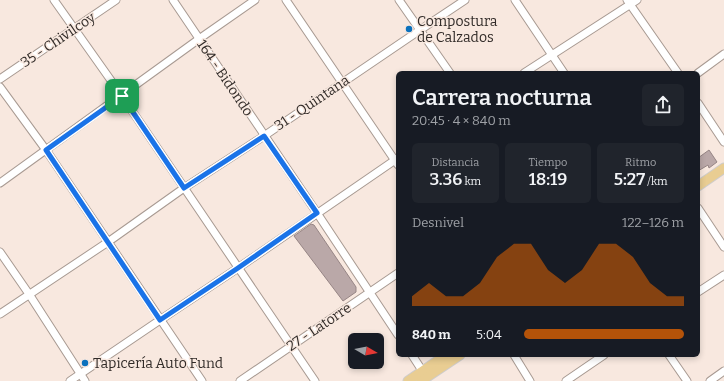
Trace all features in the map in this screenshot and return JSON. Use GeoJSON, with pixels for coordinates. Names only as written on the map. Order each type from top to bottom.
{"type":"FeatureCollection","features":[{"type":"Feature","properties":{"kind":"main road"},"geometry":{"type":"LineString","coordinates":[[700,185],[724,168]]}},
{"type":"Feature","properties":{"kind":"main road"},"geometry":{"type":"LineString","coordinates":[[700,192],[724,175]]}},
{"type":"Feature","properties":{"kind":"main road"},"geometry":{"type":"LineString","coordinates":[[423,376],[444,357]]}},
{"type":"Feature","properties":{"kind":"main road"},"geometry":{"type":"LineString","coordinates":[[408,381],[423,376],[456,357]]}},
{"type":"Feature","properties":{"kind":"street"},"geometry":{"type":"LineString","coordinates":[[54,0],[122,96],[315,381]]}},
{"type":"Feature","properties":{"kind":"street","name":"35 - Chivilcoy"},"geometry":{"type":"LineString","coordinates":[[0,79],[116,0]]}},
{"type":"Feature","properties":{"kind":"street","name":"164 - Bidondo"},"geometry":{"type":"LineString","coordinates":[[173,0],[396,332]]}},
{"type":"Feature","properties":{"kind":"street"},"geometry":{"type":"LineString","coordinates":[[0,183],[255,0]]}},
{"type":"Feature","properties":{"kind":"street"},"geometry":{"type":"LineString","coordinates":[[286,0],[396,160]]}},
{"type":"Feature","properties":{"kind":"street"},"geometry":{"type":"LineString","coordinates":[[400,0],[449,71]]}},
{"type":"Feature","properties":{"kind":"street","name":"31 - Quintana"},"geometry":{"type":"LineString","coordinates":[[0,314],[108,242],[184,188],[264,136],[465,0]]}},
{"type":"Feature","properties":{"kind":"street"},"geometry":{"type":"LineString","coordinates":[[515,0],[563,71]]}},
{"type":"Feature","properties":{"kind":"street"},"geometry":{"type":"LineString","coordinates":[[527,71],[628,2],[637,0]]}},
{"type":"Feature","properties":{"kind":"street"},"geometry":{"type":"LineString","coordinates":[[628,2],[677,71]]}},
{"type":"Feature","properties":{"kind":"street"},"geometry":{"type":"LineString","coordinates":[[700,72],[724,54]]}},
{"type":"Feature","properties":{"kind":"street"},"geometry":{"type":"LineString","coordinates":[[0,87],[46,150],[202,381]]}},
{"type":"Feature","properties":{"kind":"street"},"geometry":{"type":"LineString","coordinates":[[700,106],[724,142]]}},
{"type":"Feature","properties":{"kind":"street"},"geometry":{"type":"LineString","coordinates":[[70,381],[317,213],[396,162]]}},
{"type":"Feature","properties":{"kind":"street"},"geometry":{"type":"LineString","coordinates":[[700,211],[724,247]]}},
{"type":"Feature","properties":{"kind":"street"},"geometry":{"type":"LineString","coordinates":[[0,252],[85,381]]}},
{"type":"Feature","properties":{"kind":"street","name":"27 - Latorre"},"geometry":{"type":"LineString","coordinates":[[240,381],[396,274]]}},
{"type":"Feature","properties":{"kind":"street"},"geometry":{"type":"LineString","coordinates":[[700,291],[724,275]]}},
{"type":"Feature","properties":{"kind":"street"},"geometry":{"type":"LineString","coordinates":[[413,357],[423,376]]}},
{"type":"Feature","properties":{"kind":"street"},"geometry":{"type":"LineString","coordinates":[[515,357],[530,381]]}},
{"type":"Feature","properties":{"kind":"street"},"geometry":{"type":"LineString","coordinates":[[566,381],[601,357]]}},
{"type":"Feature","properties":{"kind":"street"},"geometry":{"type":"LineString","coordinates":[[670,357],[687,381]]}},
{"type":"Feature","properties":{"kind":"street"},"geometry":{"type":"LineString","coordinates":[[710,381],[724,371]]}},
{"type":"Feature","properties":{"kind":"building"},"geometry":{"type":"Polygon","coordinates":[[[709,150],[717,162],[709,168],[708,165],[700,170],[700,157],[709,150]]]}},
{"type":"Feature","properties":{"kind":"building"},"geometry":{"type":"Polygon","coordinates":[[[311,224],[314,225],[356,287],[356,292],[343,301],[294,236],[311,224]]]}},
{"type":"Feature","properties":{"kind":"place","name":"Compostura de Calzados"},"geometry":{"type":"Point","coordinates":[409,29]}},
{"type":"Feature","properties":{"kind":"place","name":"Tapicería Auto Fund"},"geometry":{"type":"Point","coordinates":[85,363]}},
{"type":"Feature","properties":{"kind":"route"},"geometry":{"type":"LineString","coordinates":[[122,96],[184,188],[264,136],[317,213],[160,320],[46,150],[122,96]]}}]}
